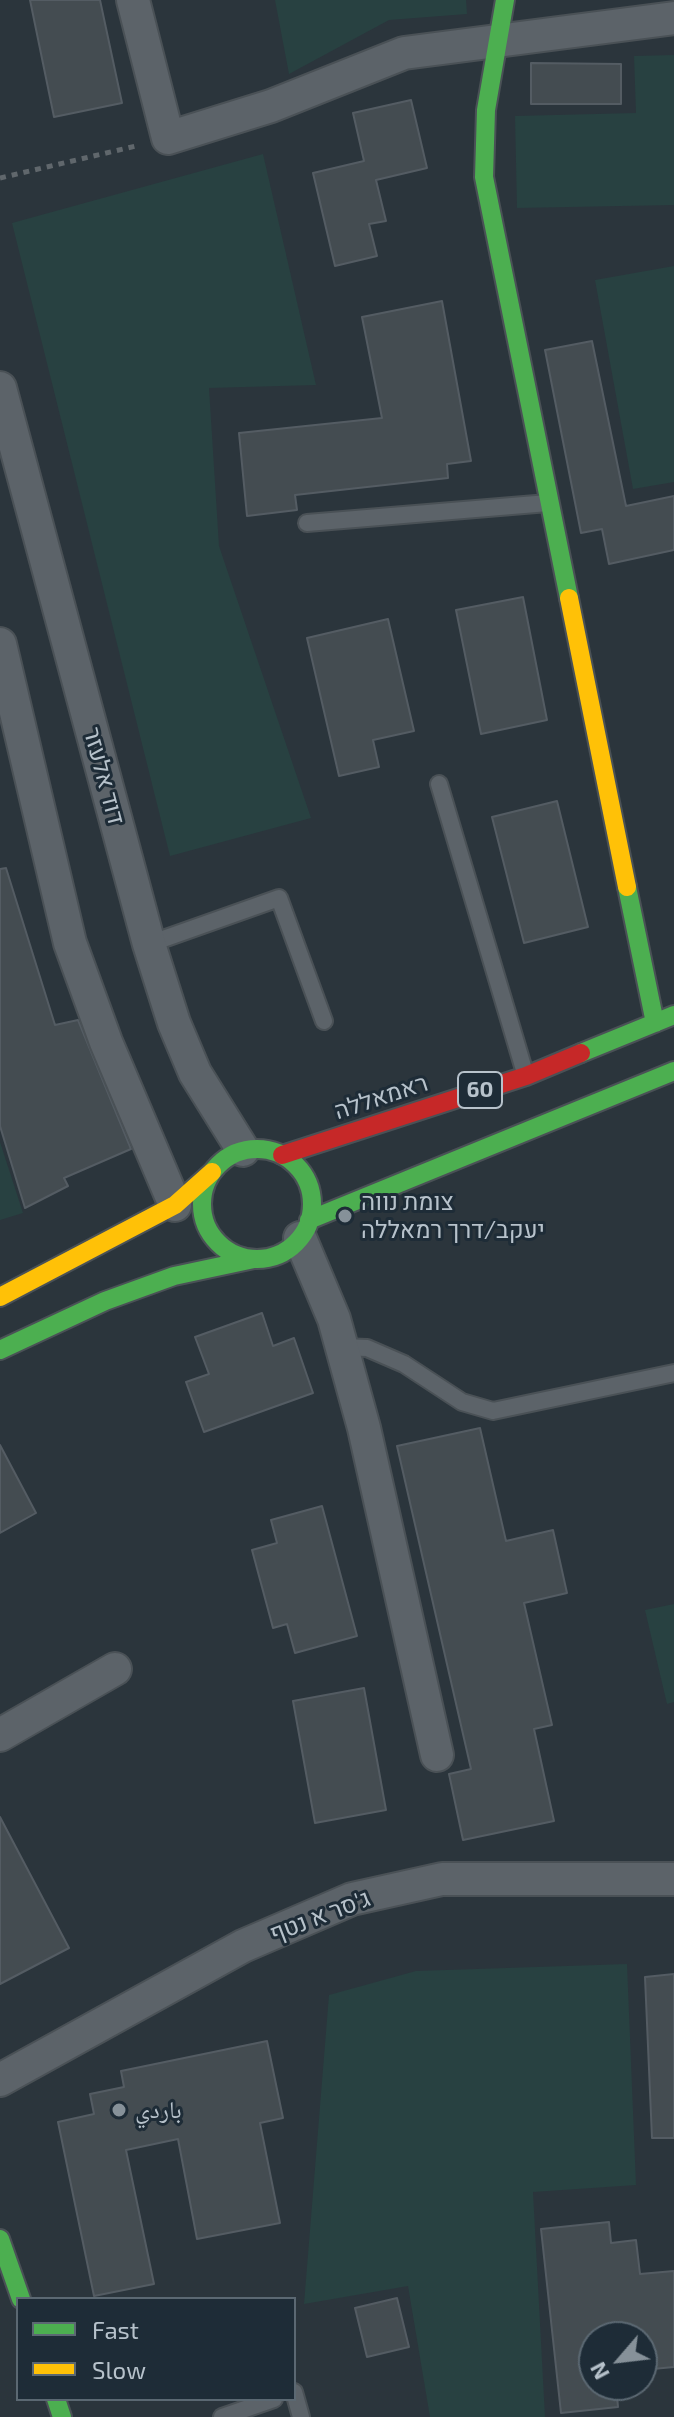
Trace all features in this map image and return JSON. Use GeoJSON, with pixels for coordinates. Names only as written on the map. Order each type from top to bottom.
{"type":"FeatureCollection","features":[{"type":"Feature","properties":{"kind":"main road"},"geometry":{"type":"LineString","coordinates":[[505,0],[486,110],[484,177],[655,1023]]}},
{"type":"Feature","properties":{"kind":"main road","name":"ראמאללה"},"geometry":{"type":"LineString","coordinates":[[282,1155],[526,1076],[674,1015]]}},
{"type":"Feature","properties":{"kind":"main road","name":"60"},"geometry":{"type":"LineString","coordinates":[[0,1350],[105,1301],[174,1276],[286,1250],[305,1229],[674,1071]]}},
{"type":"Feature","properties":{"kind":"main road","name":"60"},"geometry":{"type":"LineString","coordinates":[[243,1150],[264,1149],[282,1155]]}},
{"type":"Feature","properties":{"kind":"main road"},"geometry":{"type":"LineString","coordinates":[[0,1297],[175,1205],[225,1158],[243,1150]]}},
{"type":"Feature","properties":{"kind":"main road"},"geometry":{"type":"LineString","coordinates":[[282,1155],[298,1167],[308,1184],[312,1201],[305,1229]]}},
{"type":"Feature","properties":{"kind":"main road"},"geometry":{"type":"LineString","coordinates":[[212,1172],[203,1189],[202,1208],[208,1229],[220,1244],[235,1255],[254,1259]]}},
{"type":"Feature","properties":{"kind":"main road"},"geometry":{"type":"LineString","coordinates":[[0,2239],[20,2297]]}},
{"type":"Feature","properties":{"kind":"street"},"geometry":{"type":"LineString","coordinates":[[133,0],[168,138],[271,106],[404,53],[674,18]]}},
{"type":"Feature","properties":{"kind":"street","name":"דוד אלעזר"},"geometry":{"type":"LineString","coordinates":[[0,388],[149,944],[174,1023],[195,1073],[243,1150]]}},
{"type":"Feature","properties":{"kind":"street"},"geometry":{"type":"LineString","coordinates":[[0,644],[70,943],[106,1042],[175,1205]]}},
{"type":"Feature","properties":{"kind":"street"},"geometry":{"type":"LineString","coordinates":[[305,1229],[342,1347],[437,1755]]}},
{"type":"Feature","properties":{"kind":"street"},"geometry":{"type":"LineString","coordinates":[[0,1735],[115,1669]]}},
{"type":"Feature","properties":{"kind":"street","name":"ג'סר א נטף"},"geometry":{"type":"LineString","coordinates":[[0,2080],[243,1946],[352,1899],[442,1879],[674,1879]]}},
{"type":"Feature","properties":{"kind":"lane"},"geometry":{"type":"LineString","coordinates":[[307,523],[549,502]]}},
{"type":"Feature","properties":{"kind":"lane"},"geometry":{"type":"LineString","coordinates":[[439,784],[526,1076]]}},
{"type":"Feature","properties":{"kind":"lane"},"geometry":{"type":"LineString","coordinates":[[149,944],[279,898],[324,1021]]}},
{"type":"Feature","properties":{"kind":"lane"},"geometry":{"type":"LineString","coordinates":[[342,1347],[367,1348],[404,1364],[462,1402],[493,1411],[674,1373]]}},
{"type":"Feature","properties":{"kind":"lane"},"geometry":{"type":"LineString","coordinates":[[222,2417],[268,2401]]}},
{"type":"Feature","properties":{"kind":"path"},"geometry":{"type":"LineString","coordinates":[[0,178],[168,138]]}},
{"type":"Feature","properties":{"kind":"green space"},"geometry":{"type":"Polygon","coordinates":[[[275,0],[466,0],[467,14],[389,20],[289,74],[275,0]]]}},
{"type":"Feature","properties":{"kind":"green space"},"geometry":{"type":"Polygon","coordinates":[[[674,55],[674,205],[517,208],[515,116],[636,113],[634,56],[674,55]]]}},
{"type":"Feature","properties":{"kind":"green space"},"geometry":{"type":"Polygon","coordinates":[[[263,154],[316,385],[209,388],[219,546],[311,818],[170,856],[12,223],[263,154]]]}},
{"type":"Feature","properties":{"kind":"green space"},"geometry":{"type":"Polygon","coordinates":[[[674,266],[674,482],[633,489],[595,280],[674,266]]]}},
{"type":"Feature","properties":{"kind":"green space"},"geometry":{"type":"Polygon","coordinates":[[[0,1142],[23,1213],[0,1220],[0,1142]]]}},
{"type":"Feature","properties":{"kind":"green space"},"geometry":{"type":"Polygon","coordinates":[[[674,1604],[674,1702],[667,1704],[645,1610],[674,1604]]]}},
{"type":"Feature","properties":{"kind":"green space"},"geometry":{"type":"Polygon","coordinates":[[[627,1964],[636,2185],[533,2192],[545,2417],[430,2417],[408,2286],[304,2304],[329,1995],[416,1971],[627,1964]]]}},
{"type":"Feature","properties":{"kind":"building"},"geometry":{"type":"Polygon","coordinates":[[[30,0],[100,0],[122,103],[54,117],[30,0]]]}},
{"type":"Feature","properties":{"kind":"building"},"geometry":{"type":"Polygon","coordinates":[[[531,63],[621,64],[621,104],[531,104],[531,63]]]}},
{"type":"Feature","properties":{"kind":"building"},"geometry":{"type":"Polygon","coordinates":[[[411,100],[427,168],[376,180],[386,221],[369,224],[377,256],[335,266],[313,173],[364,161],[353,113],[411,100]]]}},
{"type":"Feature","properties":{"kind":"building"},"geometry":{"type":"Polygon","coordinates":[[[442,301],[471,461],[447,464],[448,478],[295,495],[297,510],[247,516],[239,433],[382,418],[362,317],[442,301]]]}},
{"type":"Feature","properties":{"kind":"building"},"geometry":{"type":"Polygon","coordinates":[[[592,341],[626,506],[674,496],[674,550],[609,564],[602,529],[581,533],[545,350],[592,341]]]}},
{"type":"Feature","properties":{"kind":"building"},"geometry":{"type":"Polygon","coordinates":[[[523,597],[547,720],[481,734],[456,610],[523,597]]]}},
{"type":"Feature","properties":{"kind":"building"},"geometry":{"type":"Polygon","coordinates":[[[388,619],[414,731],[373,740],[379,767],[339,776],[307,638],[388,619]]]}},
{"type":"Feature","properties":{"kind":"building"},"geometry":{"type":"Polygon","coordinates":[[[557,801],[588,927],[524,943],[492,817],[557,801]]]}},
{"type":"Feature","properties":{"kind":"building"},"geometry":{"type":"Polygon","coordinates":[[[6,868],[55,1025],[78,1020],[131,1149],[64,1178],[68,1186],[25,1208],[0,1126],[0,869],[6,868]]]}},
{"type":"Feature","properties":{"kind":"building"},"geometry":{"type":"Polygon","coordinates":[[[262,1313],[273,1346],[294,1338],[313,1393],[204,1432],[186,1382],[209,1374],[195,1337],[262,1313]]]}},
{"type":"Feature","properties":{"kind":"building"},"geometry":{"type":"Polygon","coordinates":[[[480,1428],[506,1541],[553,1530],[567,1593],[524,1603],[552,1725],[534,1729],[554,1821],[463,1840],[449,1774],[471,1769],[397,1446],[480,1428]]]}},
{"type":"Feature","properties":{"kind":"building"},"geometry":{"type":"Polygon","coordinates":[[[0,1445],[36,1513],[0,1533],[0,1445]]]}},
{"type":"Feature","properties":{"kind":"building"},"geometry":{"type":"Polygon","coordinates":[[[322,1506],[357,1636],[295,1653],[287,1624],[273,1628],[252,1550],[277,1543],[271,1520],[322,1506]]]}},
{"type":"Feature","properties":{"kind":"building"},"geometry":{"type":"Polygon","coordinates":[[[364,1688],[386,1810],[315,1823],[293,1701],[364,1688]]]}},
{"type":"Feature","properties":{"kind":"building"},"geometry":{"type":"Polygon","coordinates":[[[0,1817],[69,1948],[0,1984],[0,1817]]]}},
{"type":"Feature","properties":{"kind":"building"},"geometry":{"type":"Polygon","coordinates":[[[674,1974],[674,2138],[652,2138],[645,1977],[674,1974]]]}},
{"type":"Feature","properties":{"kind":"building"},"geometry":{"type":"Polygon","coordinates":[[[267,2041],[283,2118],[260,2123],[280,2223],[197,2239],[178,2139],[126,2150],[154,2284],[94,2296],[58,2122],[94,2114],[90,2094],[124,2087],[121,2071],[267,2041]]]}},
{"type":"Feature","properties":{"kind":"building"},"geometry":{"type":"Polygon","coordinates":[[[609,2222],[611,2243],[636,2240],[640,2274],[674,2271],[674,2367],[658,2368],[658,2321],[578,2321],[578,2401],[617,2401],[618,2407],[561,2413],[541,2229],[609,2222]]]}},
{"type":"Feature","properties":{"kind":"building"},"geometry":{"type":"Polygon","coordinates":[[[397,2298],[409,2347],[367,2357],[355,2308],[397,2298]]]}},
{"type":"Feature","properties":{"kind":"traffic: fast"},"geometry":{"type":"LineString","coordinates":[[505,0],[486,110],[484,177],[569,598]]}},
{"type":"Feature","properties":{"kind":"traffic: fast"},"geometry":{"type":"LineString","coordinates":[[627,887],[655,1023]]}},
{"type":"Feature","properties":{"kind":"traffic: fast"},"geometry":{"type":"LineString","coordinates":[[581,1053],[674,1015]]}},
{"type":"Feature","properties":{"kind":"traffic: fast"},"geometry":{"type":"LineString","coordinates":[[309,1220],[674,1071]]}},
{"type":"Feature","properties":{"kind":"traffic: fast"},"geometry":{"type":"LineString","coordinates":[[257,1149],[278,1154],[296,1165],[307,1183],[312,1204],[307,1225],[296,1243],[278,1254],[257,1259],[236,1254],[218,1243],[207,1225],[202,1204],[207,1183],[218,1165],[236,1154],[257,1149]]}},
{"type":"Feature","properties":{"kind":"traffic: fast"},"geometry":{"type":"LineString","coordinates":[[0,1350],[105,1301],[174,1276],[254,1259]]}},
{"type":"Feature","properties":{"kind":"traffic: fast"},"geometry":{"type":"LineString","coordinates":[[0,2239],[20,2297]]}},
{"type":"Feature","properties":{"kind":"traffic: fast"},"geometry":{"type":"LineString","coordinates":[[57,2401],[62,2417]]}},
{"type":"Feature","properties":{"kind":"traffic: slow"},"geometry":{"type":"LineString","coordinates":[[569,598],[627,887]]}},
{"type":"Feature","properties":{"kind":"traffic: slow"},"geometry":{"type":"LineString","coordinates":[[0,1297],[175,1205],[212,1172]]}},
{"type":"Feature","properties":{"kind":"traffic: jam"},"geometry":{"type":"LineString","coordinates":[[282,1155],[526,1076],[581,1053]]}},
{"type":"Feature","properties":{"kind":"place","name":"צומת נווה יעקב/דרך רמאללה"},"geometry":{"type":"Point","coordinates":[345,1216]}},
{"type":"Feature","properties":{"kind":"place","name":"باردي"},"geometry":{"type":"Point","coordinates":[119,2110]}}]}
